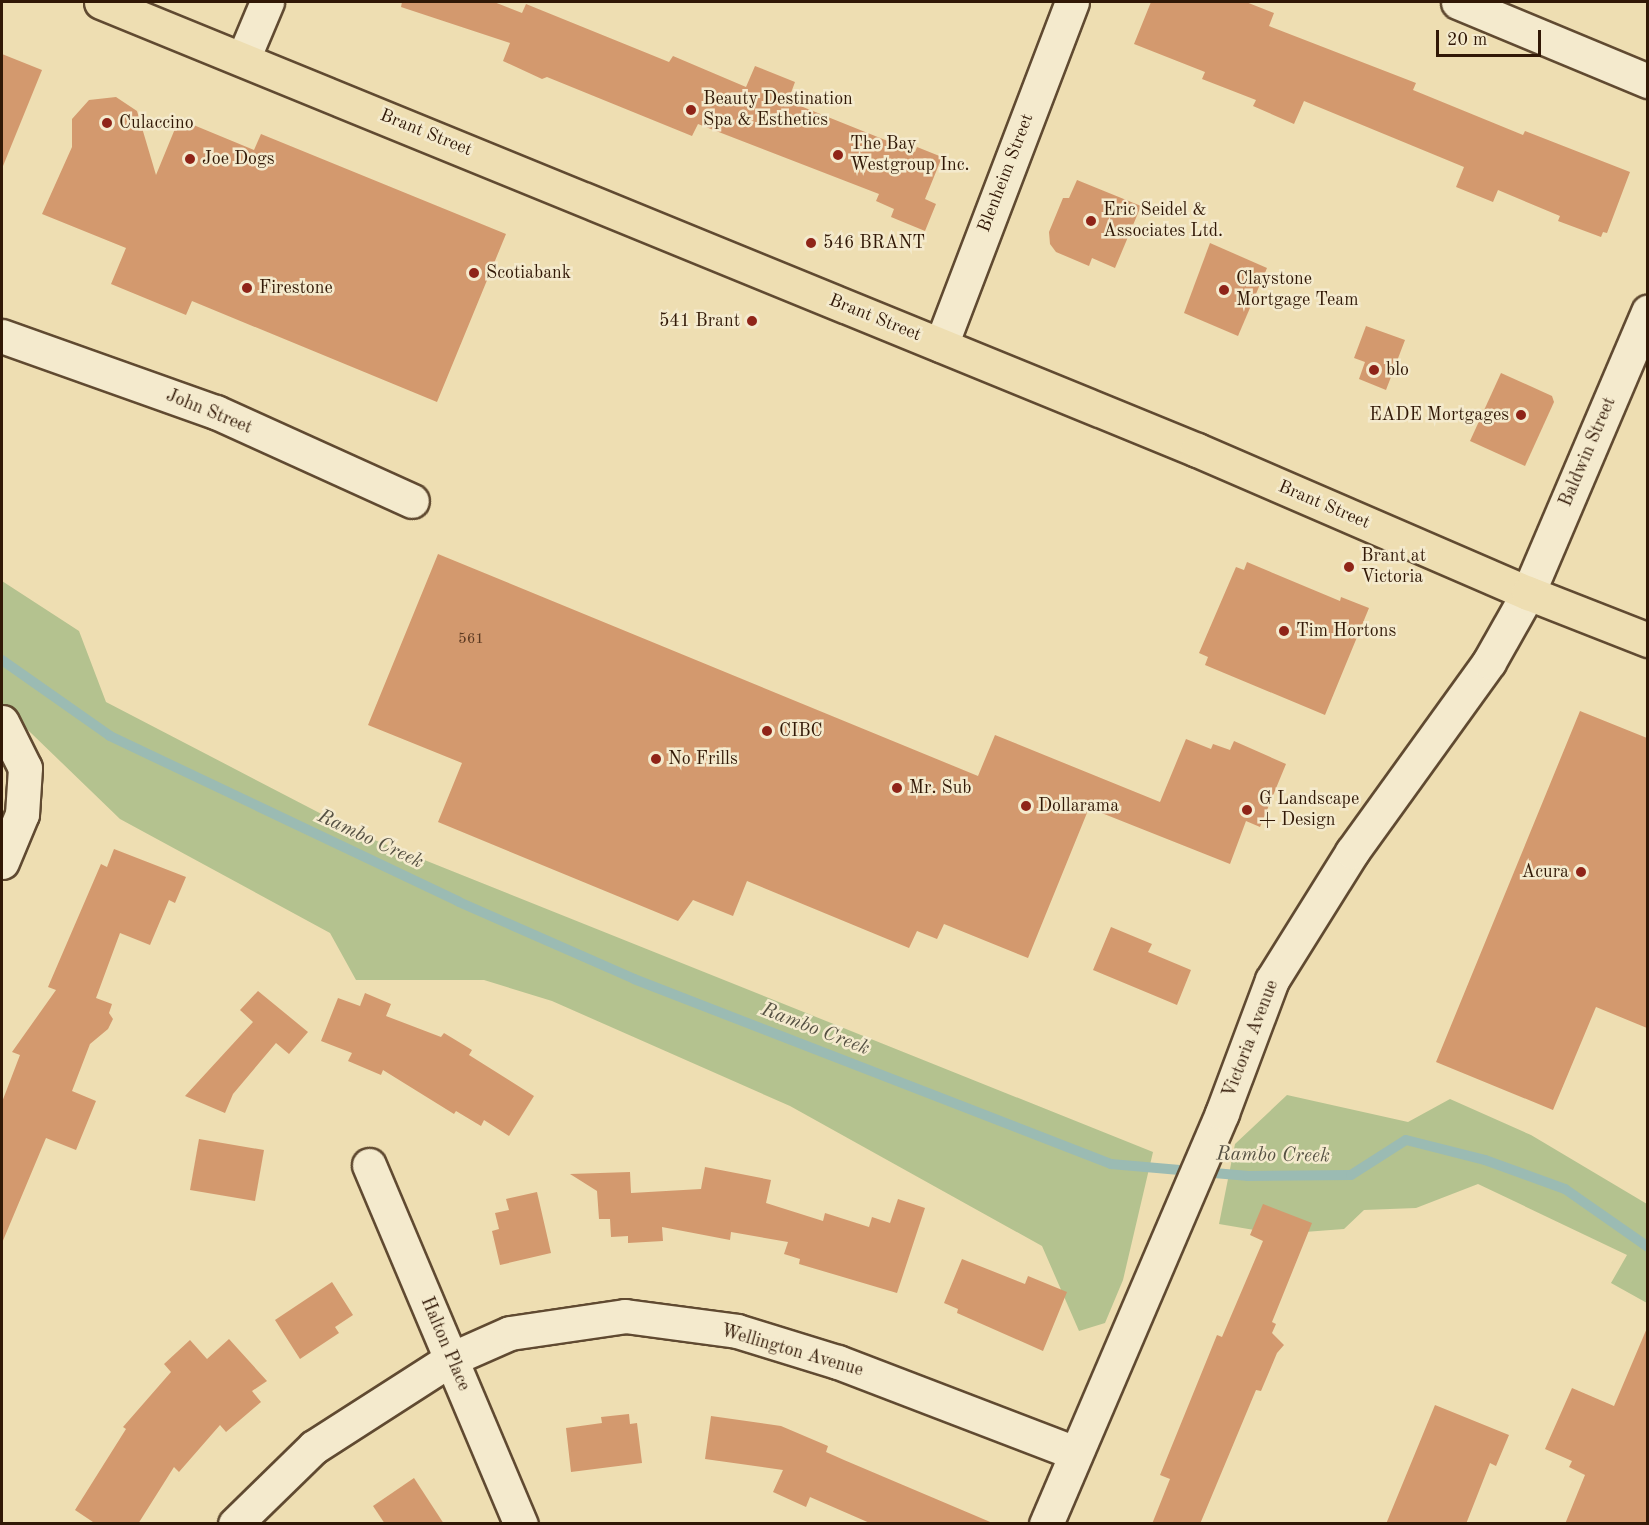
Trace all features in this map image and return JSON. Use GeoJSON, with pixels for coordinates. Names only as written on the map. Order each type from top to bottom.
{"type":"FeatureCollection","features":[{"type":"Feature","properties":{"kind":"main road","name":"Brant Street"},"geometry":{"type":"LineString","coordinates":[[101,2],[243,58],[941,345],[1528,593],[1647,640]]}},
{"type":"Feature","properties":{"kind":"street"},"geometry":{"type":"LineString","coordinates":[[243,58],[267,2]]}},
{"type":"Feature","properties":{"kind":"street","name":"Blenheim Street"},"geometry":{"type":"LineString","coordinates":[[941,345],[1072,2]]}},
{"type":"Feature","properties":{"kind":"street"},"geometry":{"type":"LineString","coordinates":[[1458,2],[1647,81]]}},
{"type":"Feature","properties":{"kind":"street","name":"Baldwin Street"},"geometry":{"type":"LineString","coordinates":[[1528,593],[1647,311]]}},
{"type":"Feature","properties":{"kind":"street","name":"John Street"},"geometry":{"type":"LineString","coordinates":[[2,336],[216,412],[412,501]]}},
{"type":"Feature","properties":{"kind":"street","name":"Victoria Avenue"},"geometry":{"type":"LineString","coordinates":[[1046,1524],[1212,1136],[1272,980],[1352,852],[1488,662],[1528,593]]}},
{"type":"Feature","properties":{"kind":"street"},"geometry":{"type":"LineString","coordinates":[[2,722],[25,768],[21,814],[2,862]]}},
{"type":"Feature","properties":{"kind":"street","name":"Halton Place"},"geometry":{"type":"LineString","coordinates":[[369,1164],[520,1524]]}},
{"type":"Feature","properties":{"kind":"street","name":"Wellington Avenue"},"geometry":{"type":"LineString","coordinates":[[235,1524],[314,1447],[451,1359],[510,1333],[625,1316],[737,1331],[838,1362],[1075,1453]]}},
{"type":"Feature","properties":{"kind":"green space"},"geometry":{"type":"Polygon","coordinates":[[[2,581],[79,631],[106,702],[362,835],[1153,1152],[1123,1280],[1105,1323],[1079,1331],[1042,1246],[790,1106],[552,1001],[484,980],[356,980],[330,933],[120,819],[2,705],[2,581]]]}},
{"type":"Feature","properties":{"kind":"green space"},"geometry":{"type":"Polygon","coordinates":[[[1287,1095],[1408,1122],[1450,1099],[1531,1135],[1647,1204],[1647,1303],[1611,1283],[1627,1255],[1478,1184],[1416,1208],[1364,1210],[1344,1229],[1278,1234],[1219,1224],[1235,1144],[1287,1095]]]}},
{"type":"Feature","properties":{"kind":"building"},"geometry":{"type":"Polygon","coordinates":[[[402,2],[494,2],[522,13],[526,4],[669,62],[673,56],[746,87],[755,66],[795,82],[788,101],[915,152],[917,147],[942,157],[925,199],[936,204],[925,231],[891,217],[894,209],[876,201],[879,194],[698,124],[692,136],[547,77],[542,79],[503,61],[510,43],[401,7],[402,2]]]}},
{"type":"Feature","properties":{"kind":"building"},"geometry":{"type":"Polygon","coordinates":[[[1151,2],[1246,2],[1274,13],[1269,26],[1416,83],[1413,90],[1523,135],[1525,131],[1630,172],[1607,233],[1603,232],[1601,237],[1558,221],[1560,216],[1498,190],[1493,202],[1456,187],[1464,167],[1304,101],[1294,124],[1253,106],[1256,100],[1202,79],[1205,72],[1134,44],[1151,2]]]}},
{"type":"Feature","properties":{"kind":"building"},"geometry":{"type":"Polygon","coordinates":[[[2,54],[42,70],[3,166],[2,165],[2,54]]]}},
{"type":"Feature","properties":{"kind":"building"},"geometry":{"type":"Polygon","coordinates":[[[116,97],[137,111],[156,175],[179,119],[254,150],[261,134],[506,234],[437,402],[192,301],[186,315],[111,284],[126,248],[42,214],[72,147],[72,119],[89,100],[116,97]]]}},
{"type":"Feature","properties":{"kind":"building"},"geometry":{"type":"Polygon","coordinates":[[[1077,180],[1141,206],[1115,268],[1092,258],[1089,266],[1056,252],[1050,244],[1049,232],[1063,198],[1069,198],[1077,180]]]}},
{"type":"Feature","properties":{"kind":"building"},"geometry":{"type":"Polygon","coordinates":[[[1210,243],[1267,268],[1238,336],[1184,313],[1210,243]]]}},
{"type":"Feature","properties":{"kind":"building"},"geometry":{"type":"Polygon","coordinates":[[[1366,326],[1405,340],[1386,390],[1359,379],[1365,362],[1354,358],[1366,326]]]}},
{"type":"Feature","properties":{"kind":"building"},"geometry":{"type":"Polygon","coordinates":[[[1501,373],[1552,396],[1554,402],[1525,466],[1470,441],[1501,373]]]}},
{"type":"Feature","properties":{"kind":"building"},"geometry":{"type":"Polygon","coordinates":[[[438,554],[978,776],[995,735],[1160,802],[1186,739],[1211,749],[1213,744],[1230,750],[1234,741],[1286,764],[1260,827],[1246,821],[1230,864],[1089,808],[1028,958],[944,924],[937,939],[917,931],[909,948],[747,881],[733,916],[693,900],[678,921],[438,822],[462,763],[368,725],[438,554]]]}},
{"type":"Feature","properties":{"kind":"building","name":"Tim Hortons"},"geometry":{"type":"Polygon","coordinates":[[[1247,562],[1340,601],[1341,597],[1369,608],[1325,715],[1205,665],[1208,657],[1199,653],[1236,567],[1244,570],[1247,562]]]}},
{"type":"Feature","properties":{"kind":"building","name":"Acura"},"geometry":{"type":"Polygon","coordinates":[[[1580,711],[1647,738],[1647,1028],[1596,1007],[1553,1110],[1436,1062],[1580,711]]]}},
{"type":"Feature","properties":{"kind":"building"},"geometry":{"type":"Polygon","coordinates":[[[114,849],[186,877],[175,903],[169,900],[150,945],[120,933],[96,998],[112,1004],[109,1013],[113,1019],[108,1029],[90,1044],[72,1091],[96,1101],[76,1150],[46,1138],[2,1243],[2,1102],[20,1055],[12,1052],[56,990],[48,987],[101,864],[107,867],[114,849]]]}},
{"type":"Feature","properties":{"kind":"building"},"geometry":{"type":"Polygon","coordinates":[[[1111,927],[1152,944],[1148,952],[1191,970],[1177,1005],[1093,970],[1111,927]]]}},
{"type":"Feature","properties":{"kind":"building"},"geometry":{"type":"Polygon","coordinates":[[[258,991],[308,1032],[289,1054],[276,1043],[233,1094],[225,1113],[185,1096],[253,1022],[240,1010],[258,991]]]}},
{"type":"Feature","properties":{"kind":"building"},"geometry":{"type":"Polygon","coordinates":[[[365,993],[391,1004],[386,1016],[441,1037],[444,1033],[472,1050],[469,1055],[534,1096],[509,1136],[484,1120],[481,1126],[456,1111],[454,1114],[383,1070],[381,1075],[348,1061],[352,1053],[321,1041],[338,998],[360,1006],[365,993]]]}},
{"type":"Feature","properties":{"kind":"building"},"geometry":{"type":"Polygon","coordinates":[[[199,1139],[264,1150],[255,1201],[190,1190],[199,1139]]]}},
{"type":"Feature","properties":{"kind":"building"},"geometry":{"type":"Polygon","coordinates":[[[705,1167],[771,1180],[766,1203],[823,1221],[825,1213],[869,1227],[872,1217],[890,1223],[898,1199],[925,1208],[897,1293],[799,1264],[800,1259],[784,1254],[788,1242],[731,1232],[730,1240],[662,1227],[663,1241],[628,1243],[628,1236],[611,1237],[610,1219],[599,1219],[597,1191],[570,1174],[630,1172],[631,1193],[701,1189],[705,1167]]]}},
{"type":"Feature","properties":{"kind":"building"},"geometry":{"type":"Polygon","coordinates":[[[537,1192],[551,1253],[500,1265],[492,1231],[499,1229],[495,1213],[509,1210],[506,1199],[537,1192]]]}},
{"type":"Feature","properties":{"kind":"building"},"geometry":{"type":"Polygon","coordinates":[[[1263,1204],[1312,1223],[1272,1322],[1276,1324],[1272,1333],[1284,1345],[1277,1353],[1261,1391],[1256,1390],[1200,1524],[1152,1524],[1170,1479],[1160,1475],[1217,1335],[1222,1337],[1263,1241],[1250,1235],[1263,1204]]]}},
{"type":"Feature","properties":{"kind":"building"},"geometry":{"type":"Polygon","coordinates":[[[962,1259],[1025,1284],[1028,1276],[1067,1292],[1043,1351],[957,1313],[958,1309],[944,1303],[962,1259]]]}},
{"type":"Feature","properties":{"kind":"building"},"geometry":{"type":"Polygon","coordinates":[[[332,1282],[353,1315],[335,1327],[339,1333],[300,1359],[275,1320],[332,1282]]]}},
{"type":"Feature","properties":{"kind":"building"},"geometry":{"type":"Polygon","coordinates":[[[1647,1328],[1647,1524],[1565,1524],[1585,1475],[1569,1467],[1572,1461],[1545,1449],[1572,1388],[1614,1406],[1647,1328]]]}},
{"type":"Feature","properties":{"kind":"building"},"geometry":{"type":"Polygon","coordinates":[[[229,1339],[267,1381],[252,1391],[261,1402],[226,1432],[220,1425],[179,1472],[174,1467],[138,1524],[96,1524],[75,1510],[126,1429],[123,1427],[171,1372],[164,1364],[190,1340],[207,1359],[229,1339]]]}},
{"type":"Feature","properties":{"kind":"building"},"geometry":{"type":"Polygon","coordinates":[[[1435,1405],[1509,1435],[1496,1466],[1490,1463],[1466,1524],[1386,1524],[1435,1405]]]}},
{"type":"Feature","properties":{"kind":"building"},"geometry":{"type":"Polygon","coordinates":[[[629,1414],[630,1424],[637,1423],[642,1463],[571,1472],[566,1428],[602,1423],[601,1417],[629,1414]]]}},
{"type":"Feature","properties":{"kind":"building"},"geometry":{"type":"Polygon","coordinates":[[[711,1416],[781,1426],[828,1446],[826,1452],[995,1524],[872,1524],[810,1497],[806,1507],[773,1492],[783,1470],[705,1459],[711,1416]]]}},
{"type":"Feature","properties":{"kind":"building"},"geometry":{"type":"Polygon","coordinates":[[[414,1478],[444,1524],[385,1524],[373,1506],[414,1478]]]}},
{"type":"Feature","properties":{"kind":"waterway","name":"Rambo Creek"},"geometry":{"type":"LineString","coordinates":[[2,660],[110,736],[459,902],[634,979],[1111,1164],[1248,1176],[1351,1175],[1406,1140],[1485,1160],[1565,1189],[1648,1247]]}},
{"type":"Feature","properties":{"kind":"place","name":"Beauty Destination Spa & Esthetics"},"geometry":{"type":"Point","coordinates":[691,110]}},
{"type":"Feature","properties":{"kind":"place","name":"Culaccino"},"geometry":{"type":"Point","coordinates":[107,123]}},
{"type":"Feature","properties":{"kind":"place","name":"The Bay Westgroup Inc."},"geometry":{"type":"Point","coordinates":[838,155]}},
{"type":"Feature","properties":{"kind":"place","name":"Joe Dogs"},"geometry":{"type":"Point","coordinates":[190,159]}},
{"type":"Feature","properties":{"kind":"place","name":"Eric Seidel & Associates Ltd."},"geometry":{"type":"Point","coordinates":[1091,221]}},
{"type":"Feature","properties":{"kind":"place","name":"546 BRANT"},"geometry":{"type":"Point","coordinates":[811,243]}},
{"type":"Feature","properties":{"kind":"place","name":"Scotiabank"},"geometry":{"type":"Point","coordinates":[474,273]}},
{"type":"Feature","properties":{"kind":"place","name":"Firestone"},"geometry":{"type":"Point","coordinates":[247,288]}},
{"type":"Feature","properties":{"kind":"place","name":"Claystone Mortgage Team"},"geometry":{"type":"Point","coordinates":[1224,290]}},
{"type":"Feature","properties":{"kind":"place","name":"541 Brant"},"geometry":{"type":"Point","coordinates":[752,321]}},
{"type":"Feature","properties":{"kind":"place","name":"blo"},"geometry":{"type":"Point","coordinates":[1374,370]}},
{"type":"Feature","properties":{"kind":"place","name":"EADE Mortgages"},"geometry":{"type":"Point","coordinates":[1521,415]}},
{"type":"Feature","properties":{"kind":"place","name":"Brant at Victoria"},"geometry":{"type":"Point","coordinates":[1349,567]}},
{"type":"Feature","properties":{"kind":"place","name":"Tim Hortons"},"geometry":{"type":"Point","coordinates":[1284,631]}},
{"type":"Feature","properties":{"kind":"place","name":"CIBC"},"geometry":{"type":"Point","coordinates":[767,731]}},
{"type":"Feature","properties":{"kind":"place","name":"No Frills"},"geometry":{"type":"Point","coordinates":[656,759]}},
{"type":"Feature","properties":{"kind":"place","name":"Mr. Sub"},"geometry":{"type":"Point","coordinates":[897,788]}},
{"type":"Feature","properties":{"kind":"place","name":"Dollarama"},"geometry":{"type":"Point","coordinates":[1026,806]}},
{"type":"Feature","properties":{"kind":"place","name":"G Landscape + Design"},"geometry":{"type":"Point","coordinates":[1247,810]}},
{"type":"Feature","properties":{"kind":"place","name":"Acura"},"geometry":{"type":"Point","coordinates":[1581,872]}}]}
